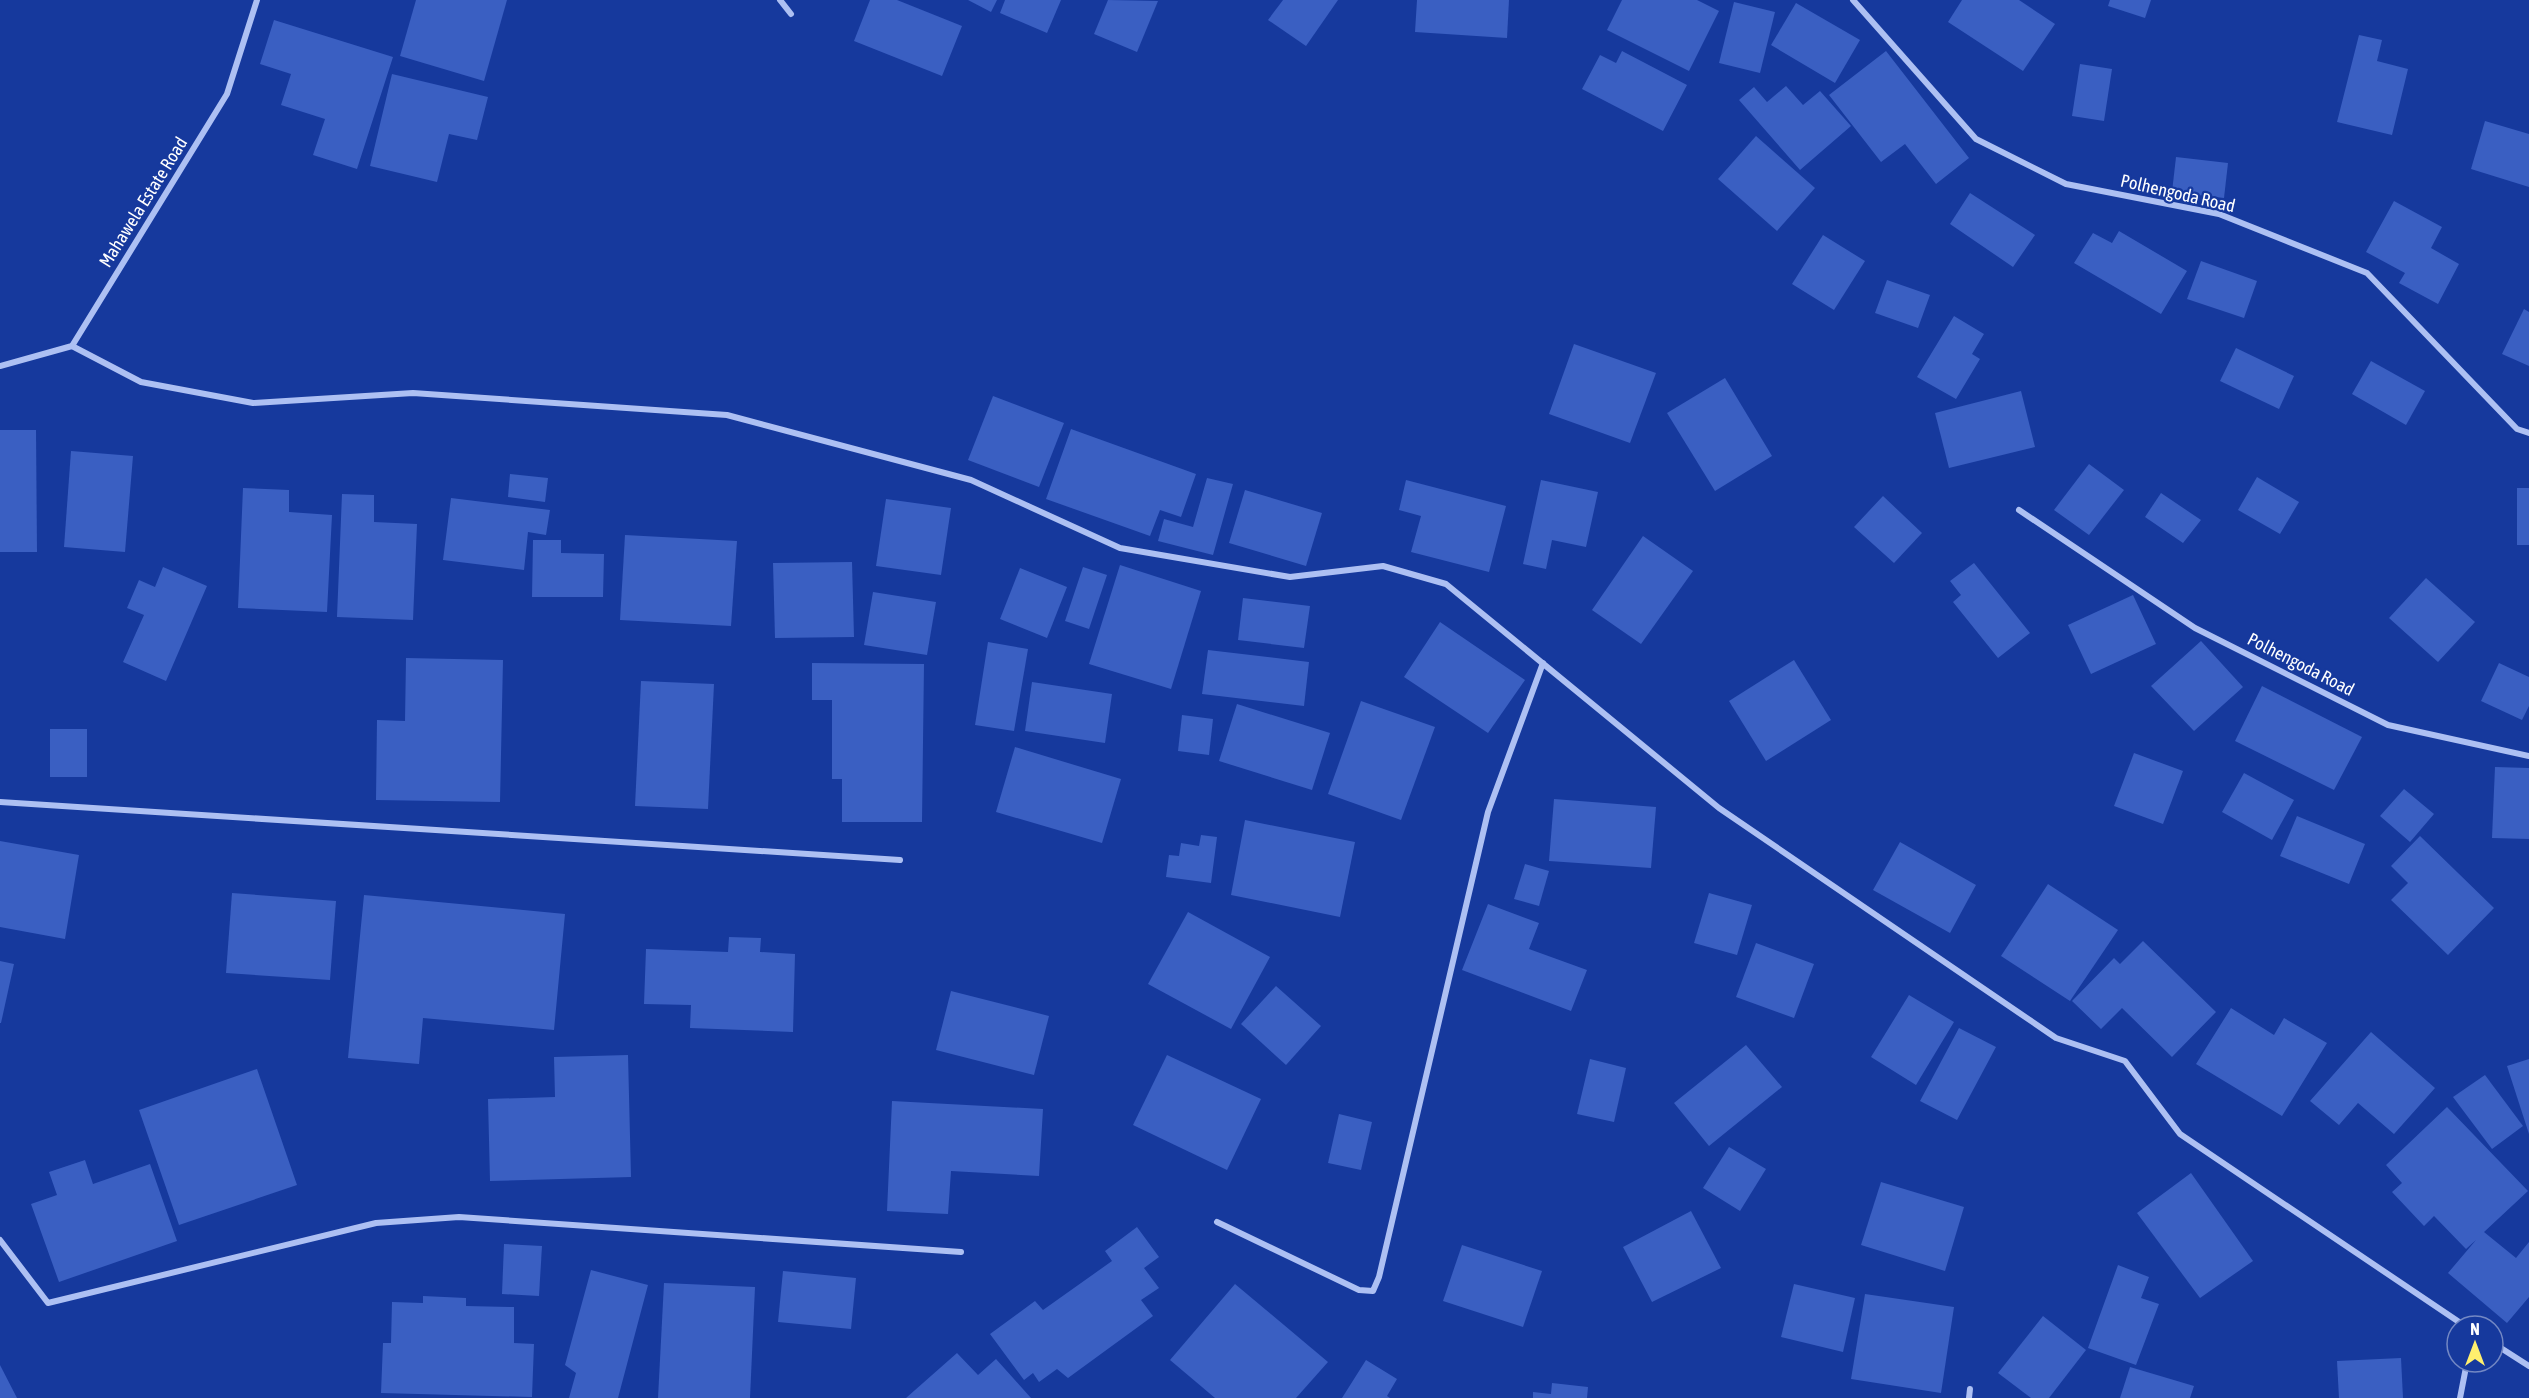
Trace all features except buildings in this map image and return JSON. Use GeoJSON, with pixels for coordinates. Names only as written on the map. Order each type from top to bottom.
{"type":"FeatureCollection","features":[{"type":"Feature","properties":{"kind":"street","name":"Mahawela Estate Road"},"geometry":{"type":"LineString","coordinates":[[72,346],[227,94],[257,0]]}},
{"type":"Feature","properties":{"kind":"street"},"geometry":{"type":"LineString","coordinates":[[780,0],[791,14]]}},
{"type":"Feature","properties":{"kind":"street","name":"Polhengoda Road"},"geometry":{"type":"LineString","coordinates":[[1853,0],[1976,139],[2066,184],[2219,214],[2367,273],[2517,429],[2529,433]]}},
{"type":"Feature","properties":{"kind":"street"},"geometry":{"type":"LineString","coordinates":[[0,366],[72,346],[141,382],[254,403],[413,393],[728,415],[971,480],[1120,548],[1290,577],[1383,566],[1446,584],[1719,808],[2056,1038],[2125,1061],[2180,1134],[2447,1314]]}},
{"type":"Feature","properties":{"kind":"street","name":"Polhengoda Road"},"geometry":{"type":"LineString","coordinates":[[2019,510],[2195,628],[2388,725],[2529,756]]}},
{"type":"Feature","properties":{"kind":"street"},"geometry":{"type":"LineString","coordinates":[[1217,1222],[1359,1290],[1373,1291],[1379,1277],[1488,812],[1543,663]]}},
{"type":"Feature","properties":{"kind":"street"},"geometry":{"type":"LineString","coordinates":[[0,802],[900,860]]}},
{"type":"Feature","properties":{"kind":"street"},"geometry":{"type":"LineString","coordinates":[[0,1240],[48,1303],[376,1223],[459,1217],[961,1252]]}},
{"type":"Feature","properties":{"kind":"street"},"geometry":{"type":"LineString","coordinates":[[2505,1351],[2529,1366]]}},
{"type":"Feature","properties":{"kind":"street"},"geometry":{"type":"LineString","coordinates":[[2460,1398],[2465,1374]]}},
{"type":"Feature","properties":{"kind":"street"},"geometry":{"type":"LineString","coordinates":[[1969,1398],[1970,1389]]}}]}
